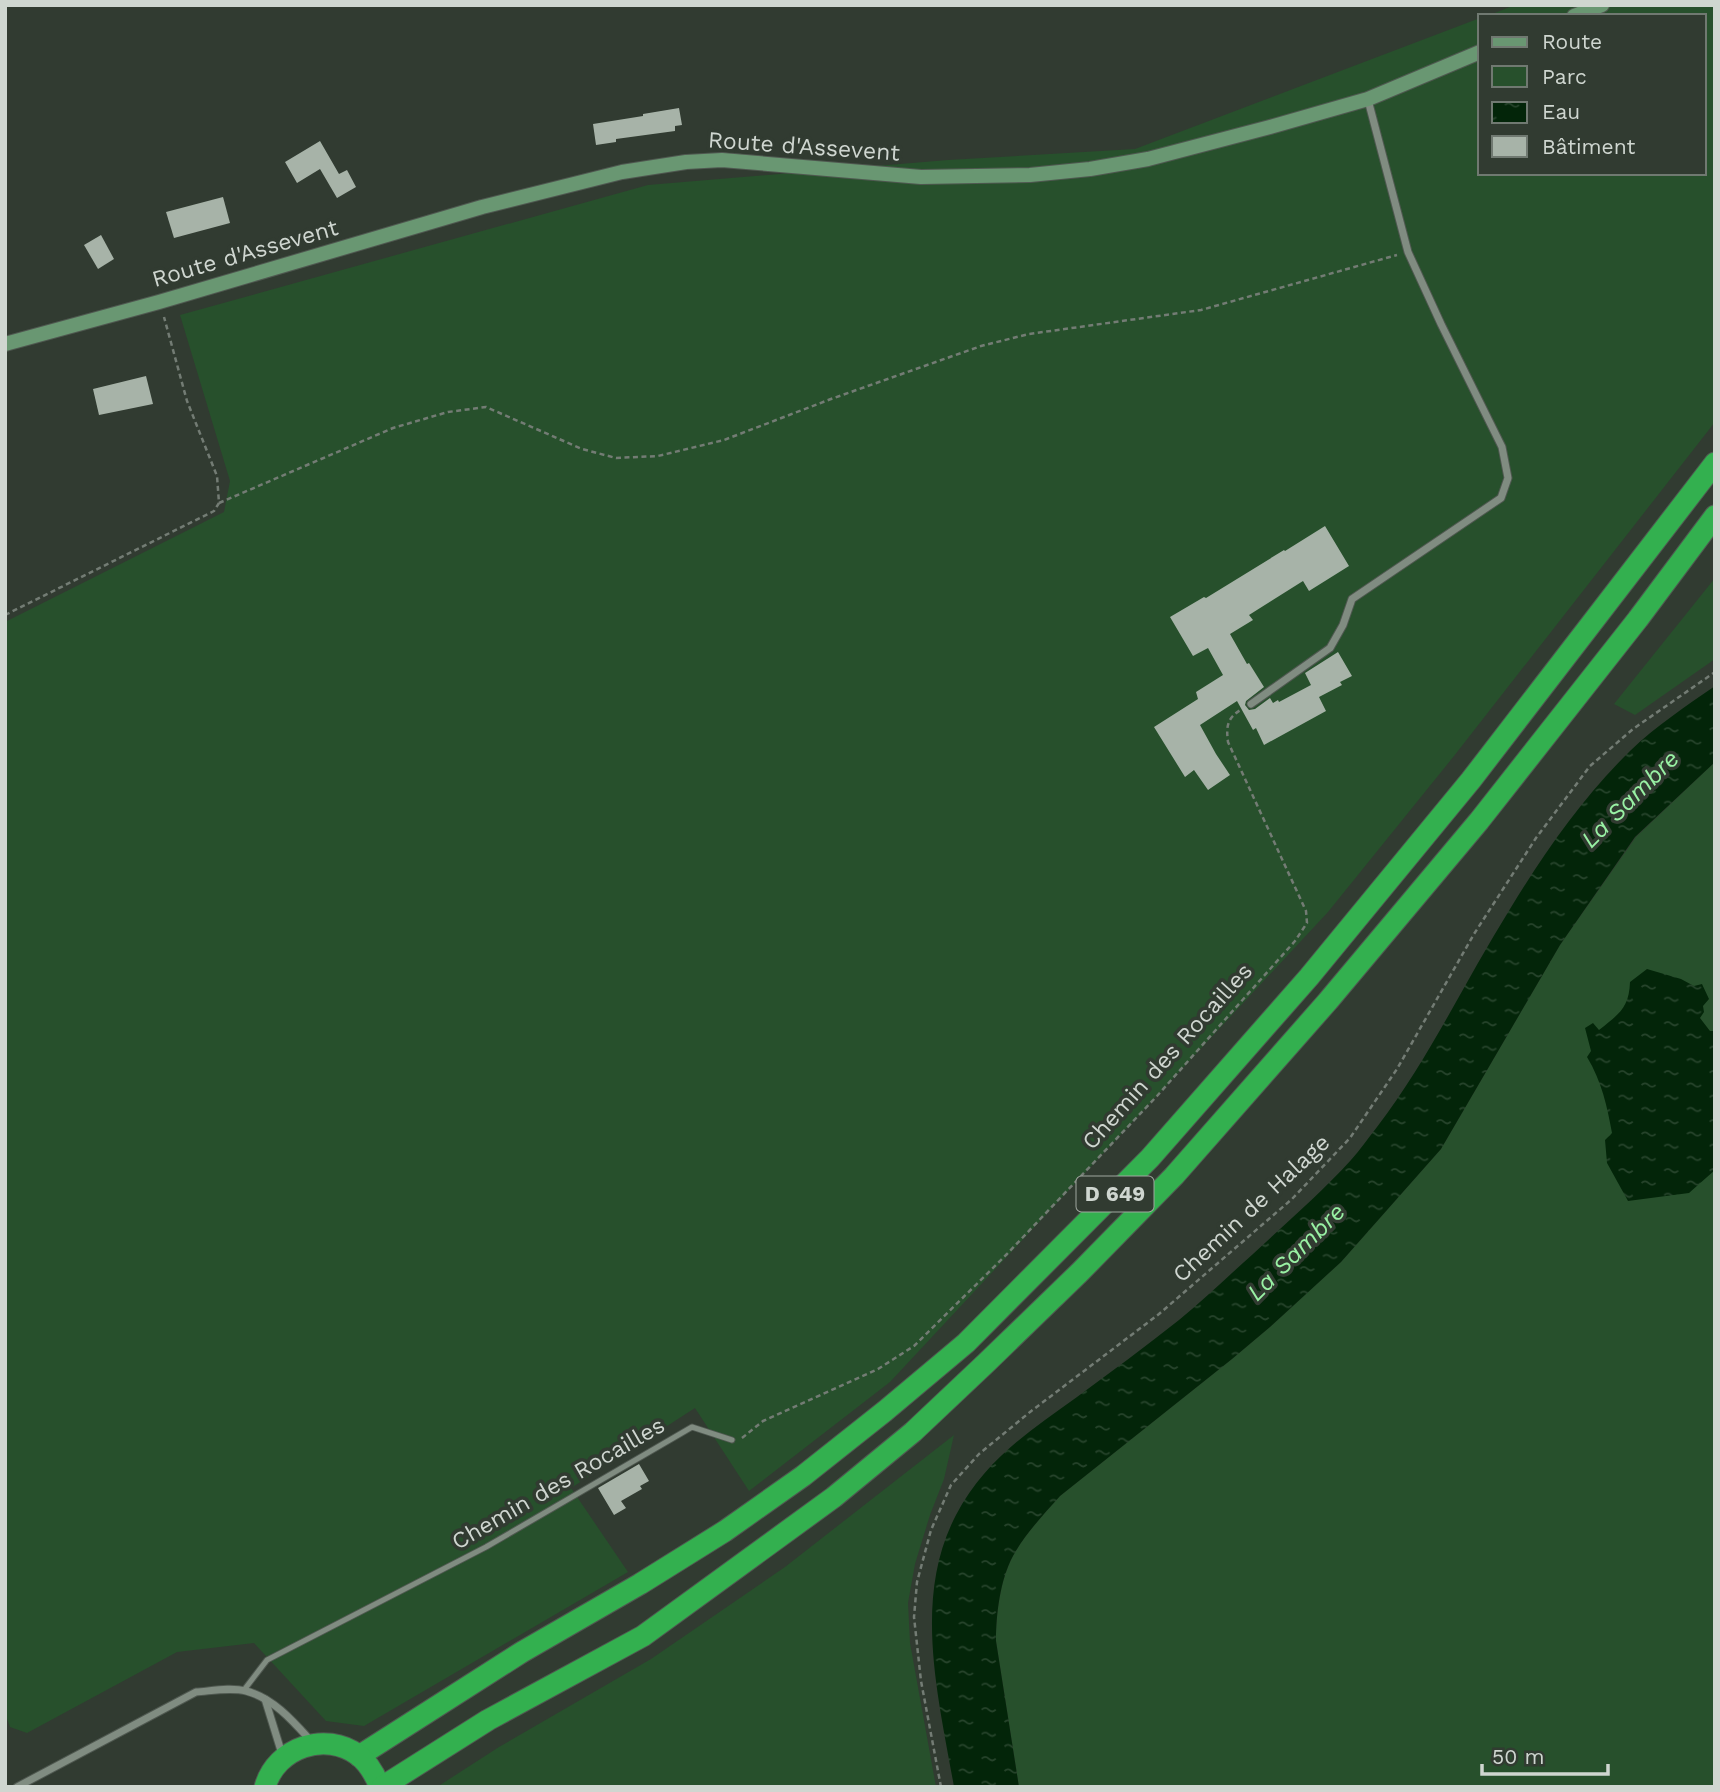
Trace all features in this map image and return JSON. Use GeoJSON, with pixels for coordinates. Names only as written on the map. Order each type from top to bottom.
{"type":"FeatureCollection","features":[{"type":"Feature","properties":{"kind":"highway","name":"D 649"},"geometry":{"type":"LineString","coordinates":[[359,1756],[522,1652],[725,1531],[803,1476],[886,1411],[966,1343],[1150,1158],[1309,977],[1471,780],[1715,463]]}},
{"type":"Feature","properties":{"kind":"highway","name":"D 649"},"geometry":{"type":"LineString","coordinates":[[381,1787],[488,1720],[643,1636],[834,1497],[912,1432],[976,1373],[1174,1176],[1328,1001],[1479,821],[1638,619],[1715,516]]}},
{"type":"Feature","properties":{"kind":"highway"},"geometry":{"type":"LineString","coordinates":[[265,1787],[277,1764],[290,1752],[307,1745],[325,1744],[343,1747],[359,1756],[372,1770],[381,1787]]}},
{"type":"Feature","properties":{"kind":"street"},"geometry":{"type":"LineString","coordinates":[[1579,14],[1602,5]]}},
{"type":"Feature","properties":{"kind":"street","name":"Route d'Assevent"},"geometry":{"type":"LineString","coordinates":[[5,345],[482,207],[622,172],[686,162],[722,160],[921,177],[1030,175],[1090,169],[1148,159],[1368,99],[1478,53]]}},
{"type":"Feature","properties":{"kind":"street"},"geometry":{"type":"LineString","coordinates":[[1251,704],[1330,648],[1343,625],[1352,599],[1501,498],[1508,478],[1502,447],[1408,251],[1368,99]]}},
{"type":"Feature","properties":{"kind":"street"},"geometry":{"type":"LineString","coordinates":[[17,1787],[196,1692],[244,1690],[265,1698],[291,1719],[313,1744]]}},
{"type":"Feature","properties":{"kind":"street"},"geometry":{"type":"LineString","coordinates":[[265,1698],[283,1759]]}},
{"type":"Feature","properties":{"kind":"lane","name":"Chemin des Rocailles"},"geometry":{"type":"LineString","coordinates":[[244,1690],[267,1660],[486,1547],[692,1427],[732,1440]]}},
{"type":"Feature","properties":{"kind":"path"},"geometry":{"type":"LineString","coordinates":[[219,503],[393,428],[448,412],[486,407],[582,449],[616,458],[658,456],[724,440],[981,346],[1029,334],[1201,310],[1408,251]]}},
{"type":"Feature","properties":{"kind":"path"},"geometry":{"type":"LineString","coordinates":[[5,615],[214,512],[219,503],[217,476],[187,401],[159,302]]}},
{"type":"Feature","properties":{"kind":"path","name":"Chemin de Halage"},"geometry":{"type":"LineString","coordinates":[[941,1787],[921,1681],[914,1617],[917,1582],[931,1530],[951,1485],[979,1454],[1159,1314],[1292,1199],[1350,1138],[1397,1069],[1474,934],[1536,838],[1590,766],[1633,729],[1715,672]]}},
{"type":"Feature","properties":{"kind":"path","name":"Chemin des Rocailles"},"geometry":{"type":"LineString","coordinates":[[732,1440],[743,1438],[763,1421],[878,1368],[914,1346],[1007,1254],[1147,1106],[1295,941],[1307,922],[1306,911],[1228,742],[1226,726],[1234,714],[1251,704]]}},
{"type":"Feature","properties":{"kind":"green space"},"geometry":{"type":"Polygon","coordinates":[[[1515,5],[1715,5],[1715,422],[1454,756],[1328,912],[890,1382],[749,1491],[695,1408],[571,1488],[628,1572],[364,1726],[326,1721],[254,1643],[177,1652],[27,1733],[10,1727],[5,1713],[5,622],[224,512],[230,481],[180,315],[648,185],[948,160],[1135,149],[1478,19],[1478,175],[1706,175],[1706,14],[1492,14],[1515,5]]]}},
{"type":"Feature","properties":{"kind":"green space"},"geometry":{"type":"Polygon","coordinates":[[[1715,578],[1715,659],[1635,715],[1614,704],[1715,578]]]}},
{"type":"Feature","properties":{"kind":"green space"},"geometry":{"type":"Polygon","coordinates":[[[1715,762],[1715,1787],[1019,1787],[996,1641],[1002,1587],[1013,1556],[1023,1540],[1060,1496],[1232,1359],[1341,1262],[1441,1149],[1560,945],[1636,837],[1715,762]]]}},
{"type":"Feature","properties":{"kind":"green space"},"geometry":{"type":"Polygon","coordinates":[[[954,1435],[944,1479],[915,1564],[908,1603],[910,1643],[936,1787],[437,1787],[499,1747],[651,1659],[785,1567],[954,1435]]]}},
{"type":"Feature","properties":{"kind":"water","name":"La Sambre"},"geometry":{"type":"Polygon","coordinates":[[[1715,686],[1715,762],[1635,837],[1560,945],[1441,1149],[1341,1262],[1232,1359],[1060,1496],[1023,1540],[1013,1556],[1002,1587],[996,1641],[1019,1787],[954,1787],[936,1684],[932,1615],[935,1581],[943,1547],[956,1515],[980,1478],[1042,1422],[1189,1312],[1303,1208],[1351,1160],[1396,1101],[1493,936],[1565,826],[1596,787],[1630,751],[1715,686]]]}},
{"type":"Feature","properties":{"kind":"water"},"geometry":{"type":"Polygon","coordinates":[[[1647,969],[1681,979],[1694,986],[1702,984],[1709,999],[1703,1006],[1704,1012],[1700,1018],[1710,1031],[1715,1031],[1715,1170],[1689,1193],[1628,1201],[1607,1163],[1605,1140],[1612,1133],[1600,1085],[1587,1057],[1591,1051],[1585,1028],[1593,1023],[1599,1030],[1617,1015],[1628,998],[1630,982],[1647,969]]]}},
{"type":"Feature","properties":{"kind":"building"},"geometry":{"type":"Polygon","coordinates":[[[679,108],[682,125],[675,126],[675,131],[616,139],[616,142],[596,145],[593,124],[679,108]]]}},
{"type":"Feature","properties":{"kind":"building"},"geometry":{"type":"Polygon","coordinates":[[[320,141],[339,174],[347,170],[356,187],[337,198],[320,169],[297,183],[285,162],[320,141]]]}},
{"type":"Feature","properties":{"kind":"building"},"geometry":{"type":"Polygon","coordinates":[[[223,197],[230,223],[174,238],[166,212],[223,197]]]}},
{"type":"Feature","properties":{"kind":"building"},"geometry":{"type":"Polygon","coordinates":[[[101,235],[114,259],[98,269],[84,245],[101,235]]]}},
{"type":"Feature","properties":{"kind":"building"},"geometry":{"type":"Polygon","coordinates":[[[146,376],[153,404],[99,415],[93,389],[146,376]]]}},
{"type":"Feature","properties":{"kind":"building"},"geometry":{"type":"Polygon","coordinates":[[[1325,526],[1349,566],[1309,591],[1303,581],[1249,615],[1253,620],[1230,634],[1264,687],[1246,701],[1245,705],[1249,710],[1255,709],[1270,698],[1273,703],[1278,700],[1279,702],[1311,685],[1305,673],[1338,652],[1352,676],[1340,682],[1342,685],[1319,697],[1326,711],[1264,745],[1237,701],[1200,725],[1230,775],[1208,790],[1194,770],[1185,777],[1154,727],[1198,699],[1196,692],[1223,675],[1208,648],[1193,656],[1170,617],[1325,526]]]}},
{"type":"Feature","properties":{"kind":"building"},"geometry":{"type":"Polygon","coordinates":[[[639,1464],[649,1481],[640,1486],[642,1489],[621,1501],[626,1508],[614,1515],[598,1488],[639,1464]]]}}]}
